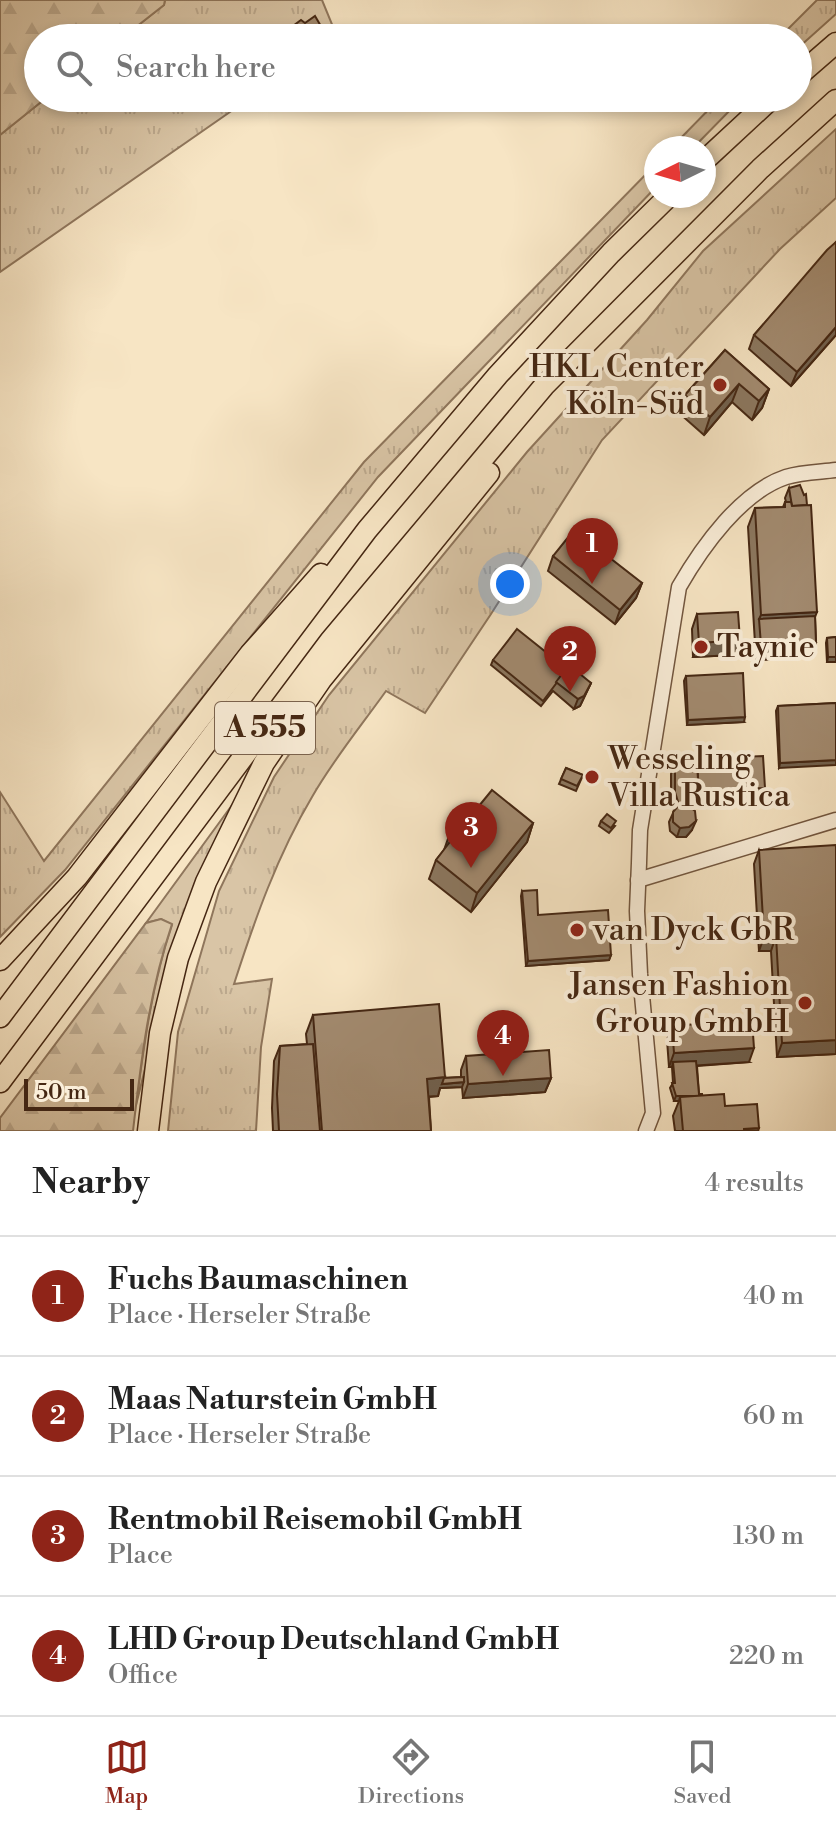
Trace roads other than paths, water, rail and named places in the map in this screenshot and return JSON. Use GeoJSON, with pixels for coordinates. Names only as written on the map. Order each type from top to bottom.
{"type":"FeatureCollection","features":[{"type":"Feature","properties":{"kind":"highway"},"geometry":{"type":"LineString","coordinates":[[812,64],[836,43]]}},
{"type":"Feature","properties":{"kind":"highway","name":"A 555"},"geometry":{"type":"LineString","coordinates":[[0,1082],[330,641],[544,386],[760,169],[836,100]]}},
{"type":"Feature","properties":{"kind":"highway"},"geometry":{"type":"LineString","coordinates":[[716,150],[757,112]]}},
{"type":"Feature","properties":{"kind":"highway","name":"A 555"},"geometry":{"type":"LineString","coordinates":[[0,1017],[367,530],[498,375],[657,208]]}},
{"type":"Feature","properties":{"kind":"highway"},"geometry":{"type":"LineString","coordinates":[[148,1131],[160,1033],[178,958],[206,882],[264,763],[321,680],[519,437],[544,386]]}},
{"type":"Feature","properties":{"kind":"highway"},"geometry":{"type":"LineString","coordinates":[[0,960],[77,877],[259,643],[305,590],[367,530]]}},
{"type":"Feature","properties":{"kind":"street"},"geometry":{"type":"LineString","coordinates":[[646,1131],[653,1113],[640,974],[640,830],[679,587],[698,553],[750,497],[785,477],[836,470]]}},
{"type":"Feature","properties":{"kind":"street"},"geometry":{"type":"LineString","coordinates":[[638,880],[836,820]]}},
{"type":"Feature","properties":{"kind":"place","name":"HKL Center Köln-Süd"},"geometry":{"type":"Point","coordinates":[720,385]}},
{"type":"Feature","properties":{"kind":"place","name":"Fuchs Baumaschinen"},"geometry":{"type":"Point","coordinates":[592,584]}},
{"type":"Feature","properties":{"kind":"place","name":"Taynie"},"geometry":{"type":"Point","coordinates":[701,647]}},
{"type":"Feature","properties":{"kind":"place","name":"Maas Naturstein GmbH"},"geometry":{"type":"Point","coordinates":[570,692]}},
{"type":"Feature","properties":{"kind":"place","name":"Wesseling Villa Rustica"},"geometry":{"type":"Point","coordinates":[592,777]}},
{"type":"Feature","properties":{"kind":"place","name":"Rentmobil Reisemobil GmbH"},"geometry":{"type":"Point","coordinates":[471,868]}},
{"type":"Feature","properties":{"kind":"place","name":"van Dyck GbR"},"geometry":{"type":"Point","coordinates":[577,930]}},
{"type":"Feature","properties":{"kind":"place","name":"Jansen Fashion Group GmbH"},"geometry":{"type":"Point","coordinates":[805,1003]}},
{"type":"Feature","properties":{"kind":"place","name":"LHD Group Deutschland GmbH"},"geometry":{"type":"Point","coordinates":[503,1076]}}]}
